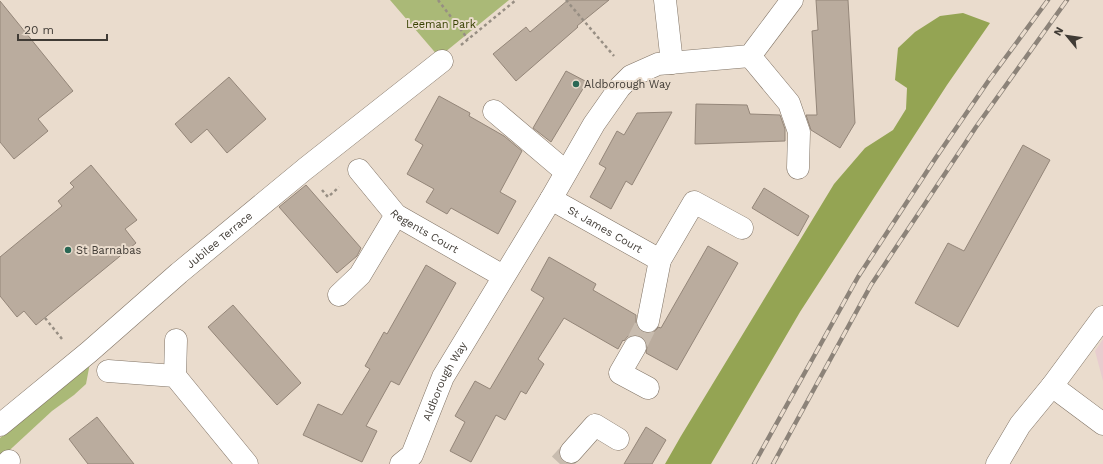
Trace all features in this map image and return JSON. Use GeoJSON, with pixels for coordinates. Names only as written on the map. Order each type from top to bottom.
{"type":"FeatureCollection","features":[{"type":"Feature","properties":{"kind":"street"},"geometry":{"type":"LineString","coordinates":[[665,0],[672,62]]}},
{"type":"Feature","properties":{"kind":"street"},"geometry":{"type":"LineString","coordinates":[[792,0],[750,56],[789,103],[799,132],[798,168]]}},
{"type":"Feature","properties":{"kind":"street","name":"Aldborough Way"},"geometry":{"type":"LineString","coordinates":[[413,461],[443,377],[551,199],[594,124],[620,87],[631,76],[658,64],[750,56]]}},
{"type":"Feature","properties":{"kind":"street","name":"Jubilee Terrace"},"geometry":{"type":"LineString","coordinates":[[0,425],[84,356],[178,273],[442,61]]}},
{"type":"Feature","properties":{"kind":"street"},"geometry":{"type":"LineString","coordinates":[[494,111],[566,172]]}},
{"type":"Feature","properties":{"kind":"street","name":"Regents Court"},"geometry":{"type":"LineString","coordinates":[[359,170],[396,215],[503,276]]}},
{"type":"Feature","properties":{"kind":"street","name":"St James Court"},"geometry":{"type":"LineString","coordinates":[[551,199],[660,260]]}},
{"type":"Feature","properties":{"kind":"street"},"geometry":{"type":"LineString","coordinates":[[648,321],[660,260],[694,202],[742,228]]}},
{"type":"Feature","properties":{"kind":"street"},"geometry":{"type":"LineString","coordinates":[[339,295],[360,275],[396,215]]}},
{"type":"Feature","properties":{"kind":"street"},"geometry":{"type":"LineString","coordinates":[[997,464],[1020,425],[1052,386],[1103,317]]}},
{"type":"Feature","properties":{"kind":"street"},"geometry":{"type":"LineString","coordinates":[[176,340],[176,376],[247,464]]}},
{"type":"Feature","properties":{"kind":"street"},"geometry":{"type":"LineString","coordinates":[[635,347],[620,373],[648,388]]}},
{"type":"Feature","properties":{"kind":"street"},"geometry":{"type":"LineString","coordinates":[[108,372],[176,376]]}},
{"type":"Feature","properties":{"kind":"street"},"geometry":{"type":"LineString","coordinates":[[1052,386],[1103,424]]}},
{"type":"Feature","properties":{"kind":"street"},"geometry":{"type":"LineString","coordinates":[[571,452],[595,425],[618,439]]}},
{"type":"Feature","properties":{"kind":"path"},"geometry":{"type":"LineString","coordinates":[[438,0],[468,40]]}},
{"type":"Feature","properties":{"kind":"path"},"geometry":{"type":"LineString","coordinates":[[442,61],[516,0]]}},
{"type":"Feature","properties":{"kind":"path"},"geometry":{"type":"LineString","coordinates":[[566,0],[631,76]]}},
{"type":"Feature","properties":{"kind":"shaded area"},"geometry":{"type":"Polygon","coordinates":[[[1103,339],[1103,381],[1095,351],[1103,339]]]}},
{"type":"Feature","properties":{"kind":"green space","name":"Leeman Park"},"geometry":{"type":"Polygon","coordinates":[[[390,0],[509,0],[439,57],[390,0]]]}},
{"type":"Feature","properties":{"kind":"green space"},"geometry":{"type":"Polygon","coordinates":[[[963,13],[990,23],[947,85],[800,312],[711,464],[665,464],[834,184],[865,148],[893,130],[906,109],[907,88],[895,80],[898,48],[915,32],[940,16],[963,13]]]}},
{"type":"Feature","properties":{"kind":"green space"},"geometry":{"type":"Polygon","coordinates":[[[90,363],[86,384],[52,411],[0,459],[0,438],[90,363]]]}},
{"type":"Feature","properties":{"kind":"building"},"geometry":{"type":"Polygon","coordinates":[[[568,0],[609,0],[577,26],[578,27],[516,81],[493,54],[526,27],[530,32],[568,0]]]}},
{"type":"Feature","properties":{"kind":"building"},"geometry":{"type":"Polygon","coordinates":[[[816,0],[848,0],[855,123],[840,148],[811,130],[806,115],[817,115],[812,31],[818,30],[816,0]]]}},
{"type":"Feature","properties":{"kind":"building"},"geometry":{"type":"Polygon","coordinates":[[[0,1],[73,91],[38,119],[48,131],[14,159],[0,142],[0,1]]]}},
{"type":"Feature","properties":{"kind":"building"},"geometry":{"type":"Polygon","coordinates":[[[566,71],[587,82],[551,142],[533,128],[566,71]]]}},
{"type":"Feature","properties":{"kind":"building"},"geometry":{"type":"Polygon","coordinates":[[[229,77],[266,119],[227,153],[207,129],[191,143],[175,124],[229,77]]]}},
{"type":"Feature","properties":{"kind":"building"},"geometry":{"type":"Polygon","coordinates":[[[439,96],[470,113],[469,116],[504,136],[522,151],[500,192],[516,201],[498,234],[451,208],[447,214],[426,202],[434,189],[407,174],[423,145],[415,140],[439,96]]]}},
{"type":"Feature","properties":{"kind":"building"},"geometry":{"type":"Polygon","coordinates":[[[696,104],[747,105],[750,114],[780,115],[785,129],[785,141],[695,144],[696,104]]]}},
{"type":"Feature","properties":{"kind":"building"},"geometry":{"type":"Polygon","coordinates":[[[672,112],[632,185],[626,181],[611,209],[590,197],[606,168],[599,164],[617,131],[624,135],[637,113],[672,112]]]}},
{"type":"Feature","properties":{"kind":"building"},"geometry":{"type":"Polygon","coordinates":[[[1023,145],[1050,160],[958,327],[915,303],[948,243],[964,251],[1023,145]]]}},
{"type":"Feature","properties":{"kind":"building","name":"St Barnabas"},"geometry":{"type":"Polygon","coordinates":[[[91,165],[137,220],[125,229],[136,243],[36,325],[24,311],[17,317],[0,296],[0,257],[62,206],[58,201],[74,187],[70,183],[91,165]]]}},
{"type":"Feature","properties":{"kind":"building"},"geometry":{"type":"Polygon","coordinates":[[[306,185],[361,248],[357,256],[337,273],[279,207],[306,185]]]}},
{"type":"Feature","properties":{"kind":"building"},"geometry":{"type":"Polygon","coordinates":[[[764,188],[809,216],[798,236],[752,208],[764,188]]]}},
{"type":"Feature","properties":{"kind":"building"},"geometry":{"type":"Polygon","coordinates":[[[708,246],[738,263],[677,370],[646,353],[646,341],[641,336],[628,336],[624,341],[623,340],[618,349],[564,318],[538,359],[544,364],[526,394],[521,391],[505,420],[496,415],[471,462],[450,451],[465,422],[455,416],[475,381],[490,389],[544,298],[531,290],[549,257],[596,284],[593,290],[636,315],[636,325],[640,330],[645,333],[652,333],[658,327],[661,328],[708,246]]]}},
{"type":"Feature","properties":{"kind":"building"},"geometry":{"type":"Polygon","coordinates":[[[426,265],[456,283],[399,385],[391,381],[366,426],[377,431],[362,462],[303,435],[318,404],[342,415],[370,369],[365,366],[384,332],[387,334],[426,265]]]}},
{"type":"Feature","properties":{"kind":"building"},"geometry":{"type":"Polygon","coordinates":[[[233,305],[301,383],[277,405],[208,327],[233,305]]]}},
{"type":"Feature","properties":{"kind":"building"},"geometry":{"type":"Polygon","coordinates":[[[97,417],[134,464],[88,464],[69,439],[97,417]]]}},
{"type":"Feature","properties":{"kind":"building"},"geometry":{"type":"Polygon","coordinates":[[[646,427],[666,440],[652,464],[624,464],[646,427]]]}},
{"type":"Feature","properties":{"kind":"tunnel"},"geometry":{"type":"LineString","coordinates":[[635,347],[648,321]]}},
{"type":"Feature","properties":{"kind":"tunnel"},"geometry":{"type":"LineString","coordinates":[[560,464],[571,452]]}},
{"type":"Feature","properties":{"kind":"railway"},"geometry":{"type":"LineString","coordinates":[[754,464],[858,277],[935,159],[989,80],[1048,0]]}},
{"type":"Feature","properties":{"kind":"railway"},"geometry":{"type":"LineString","coordinates":[[773,464],[871,285],[976,127],[1067,0]]}},
{"type":"Feature","properties":{"kind":"place","name":"Aldborough Way"},"geometry":{"type":"Point","coordinates":[576,84]}},
{"type":"Feature","properties":{"kind":"place","name":"St Barnabas"},"geometry":{"type":"Point","coordinates":[68,250]}}]}
